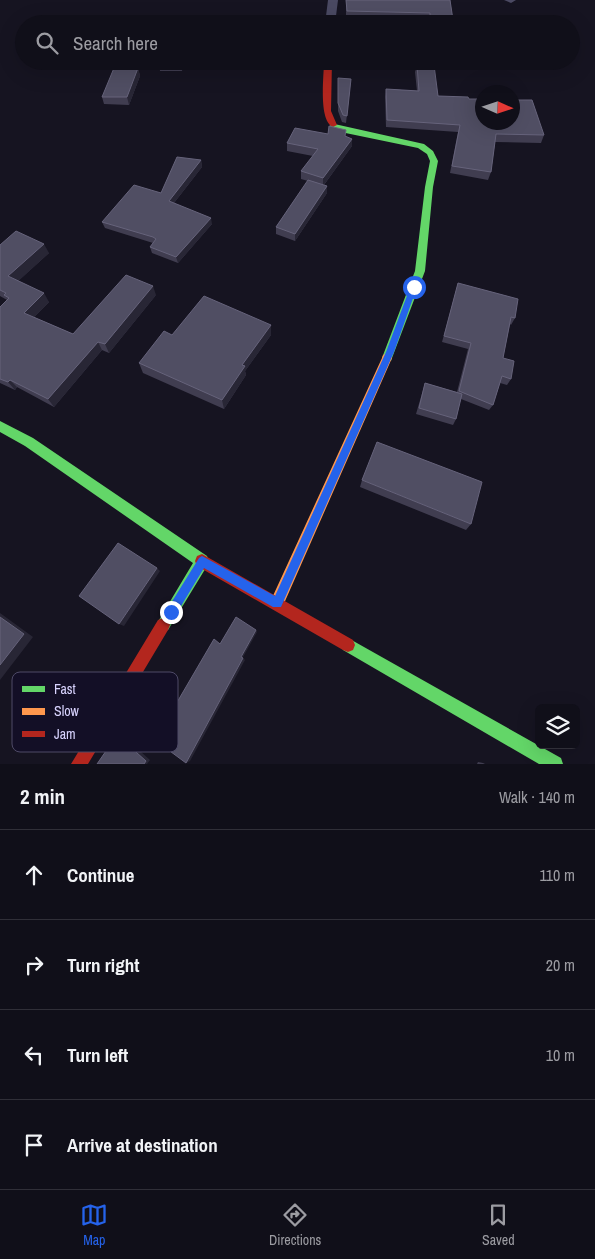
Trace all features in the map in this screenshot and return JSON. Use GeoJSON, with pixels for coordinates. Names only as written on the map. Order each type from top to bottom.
{"type":"FeatureCollection","features":[{"type":"Feature","properties":{"kind":"street"},"geometry":{"type":"LineString","coordinates":[[331,15],[333,0]]}},
{"type":"Feature","properties":{"kind":"street"},"geometry":{"type":"LineString","coordinates":[[277,603],[390,352],[420,271],[429,188],[434,161],[430,153],[421,146],[334,128],[327,111],[328,70]]}},
{"type":"Feature","properties":{"kind":"street"},"geometry":{"type":"LineString","coordinates":[[0,426],[29,442],[202,561],[555,764]]}},
{"type":"Feature","properties":{"kind":"street"},"geometry":{"type":"LineString","coordinates":[[135,672],[202,561]]}},
{"type":"Feature","properties":{"kind":"street"},"geometry":{"type":"LineString","coordinates":[[79,764],[86,752]]}},
{"type":"Feature","properties":{"kind":"building"},"geometry":{"type":"Polygon","coordinates":[[[346,0],[450,0],[452,15],[430,15],[430,13],[347,11],[346,0]]]}},
{"type":"Feature","properties":{"kind":"building"},"geometry":{"type":"Polygon","coordinates":[[[113,70],[137,70],[127,97],[102,97],[113,70]]]}},
{"type":"Feature","properties":{"kind":"building"},"geometry":{"type":"Polygon","coordinates":[[[417,70],[435,70],[438,96],[475,99],[475,130],[520,130],[520,100],[532,100],[544,135],[496,134],[491,172],[452,166],[460,125],[387,120],[386,89],[419,91],[417,70]]]}},
{"type":"Feature","properties":{"kind":"building"},"geometry":{"type":"Polygon","coordinates":[[[338,78],[351,79],[347,116],[343,115],[338,103],[338,78]]]}},
{"type":"Feature","properties":{"kind":"building"},"geometry":{"type":"Polygon","coordinates":[[[329,126],[346,130],[345,136],[352,139],[323,178],[301,171],[318,149],[287,143],[295,128],[328,134],[329,126]]]}},
{"type":"Feature","properties":{"kind":"building"},"geometry":{"type":"Polygon","coordinates":[[[177,157],[201,160],[169,201],[211,218],[176,257],[150,247],[156,239],[153,237],[102,222],[134,185],[161,193],[177,157]]]}},
{"type":"Feature","properties":{"kind":"building"},"geometry":{"type":"Polygon","coordinates":[[[308,180],[327,186],[295,234],[276,227],[308,180]]]}},
{"type":"Feature","properties":{"kind":"building"},"geometry":{"type":"Polygon","coordinates":[[[16,231],[44,244],[8,276],[44,293],[24,313],[73,334],[126,275],[153,286],[105,344],[98,342],[48,399],[10,380],[8,382],[0,379],[0,307],[9,298],[4,295],[6,293],[0,290],[0,245],[16,231]]]}},
{"type":"Feature","properties":{"kind":"building"},"geometry":{"type":"Polygon","coordinates":[[[458,283],[518,299],[515,318],[511,317],[503,358],[514,361],[511,379],[502,376],[493,405],[459,391],[471,343],[444,336],[458,283]]]}},
{"type":"Feature","properties":{"kind":"building"},"geometry":{"type":"Polygon","coordinates":[[[204,296],[271,325],[242,365],[245,366],[222,400],[139,363],[164,331],[172,335],[204,296]]]}},
{"type":"Feature","properties":{"kind":"building"},"geometry":{"type":"Polygon","coordinates":[[[425,383],[462,394],[456,419],[419,408],[425,383]]]}},
{"type":"Feature","properties":{"kind":"building"},"geometry":{"type":"Polygon","coordinates":[[[377,442],[482,482],[471,524],[362,480],[377,442]]]}},
{"type":"Feature","properties":{"kind":"building"},"geometry":{"type":"Polygon","coordinates":[[[118,543],[157,568],[119,624],[79,596],[118,543]]]}},
{"type":"Feature","properties":{"kind":"building"},"geometry":{"type":"Polygon","coordinates":[[[0,617],[24,634],[0,665],[0,617]]]}},
{"type":"Feature","properties":{"kind":"building"},"geometry":{"type":"Polygon","coordinates":[[[236,617],[256,630],[241,657],[243,658],[186,763],[171,752],[178,752],[178,701],[214,639],[220,644],[236,617]]]}},
{"type":"Feature","properties":{"kind":"building"},"geometry":{"type":"Polygon","coordinates":[[[105,752],[136,752],[146,761],[144,764],[97,764],[105,752]]]}},
{"type":"Feature","properties":{"kind":"traffic: fast"},"geometry":{"type":"LineString","coordinates":[[333,125],[334,128],[421,146],[430,153],[434,161],[429,187],[420,271],[387,358]]}},
{"type":"Feature","properties":{"kind":"traffic: fast"},"geometry":{"type":"LineString","coordinates":[[0,426],[29,442],[202,561],[163,625]]}},
{"type":"Feature","properties":{"kind":"traffic: fast"},"geometry":{"type":"LineString","coordinates":[[348,645],[555,764]]}},
{"type":"Feature","properties":{"kind":"traffic: slow"},"geometry":{"type":"LineString","coordinates":[[277,603],[387,358]]}},
{"type":"Feature","properties":{"kind":"traffic: jam"},"geometry":{"type":"LineString","coordinates":[[328,70],[327,111],[333,125]]}},
{"type":"Feature","properties":{"kind":"traffic: jam"},"geometry":{"type":"LineString","coordinates":[[202,561],[348,645]]}},
{"type":"Feature","properties":{"kind":"traffic: jam"},"geometry":{"type":"LineString","coordinates":[[135,672],[163,625]]}},
{"type":"Feature","properties":{"kind":"traffic: jam"},"geometry":{"type":"LineString","coordinates":[[79,764],[86,752]]}},
{"type":"Feature","properties":{"kind":"route"},"geometry":{"type":"LineString","coordinates":[[171,612],[202,561],[277,603],[390,352],[414,287]]}}]}
